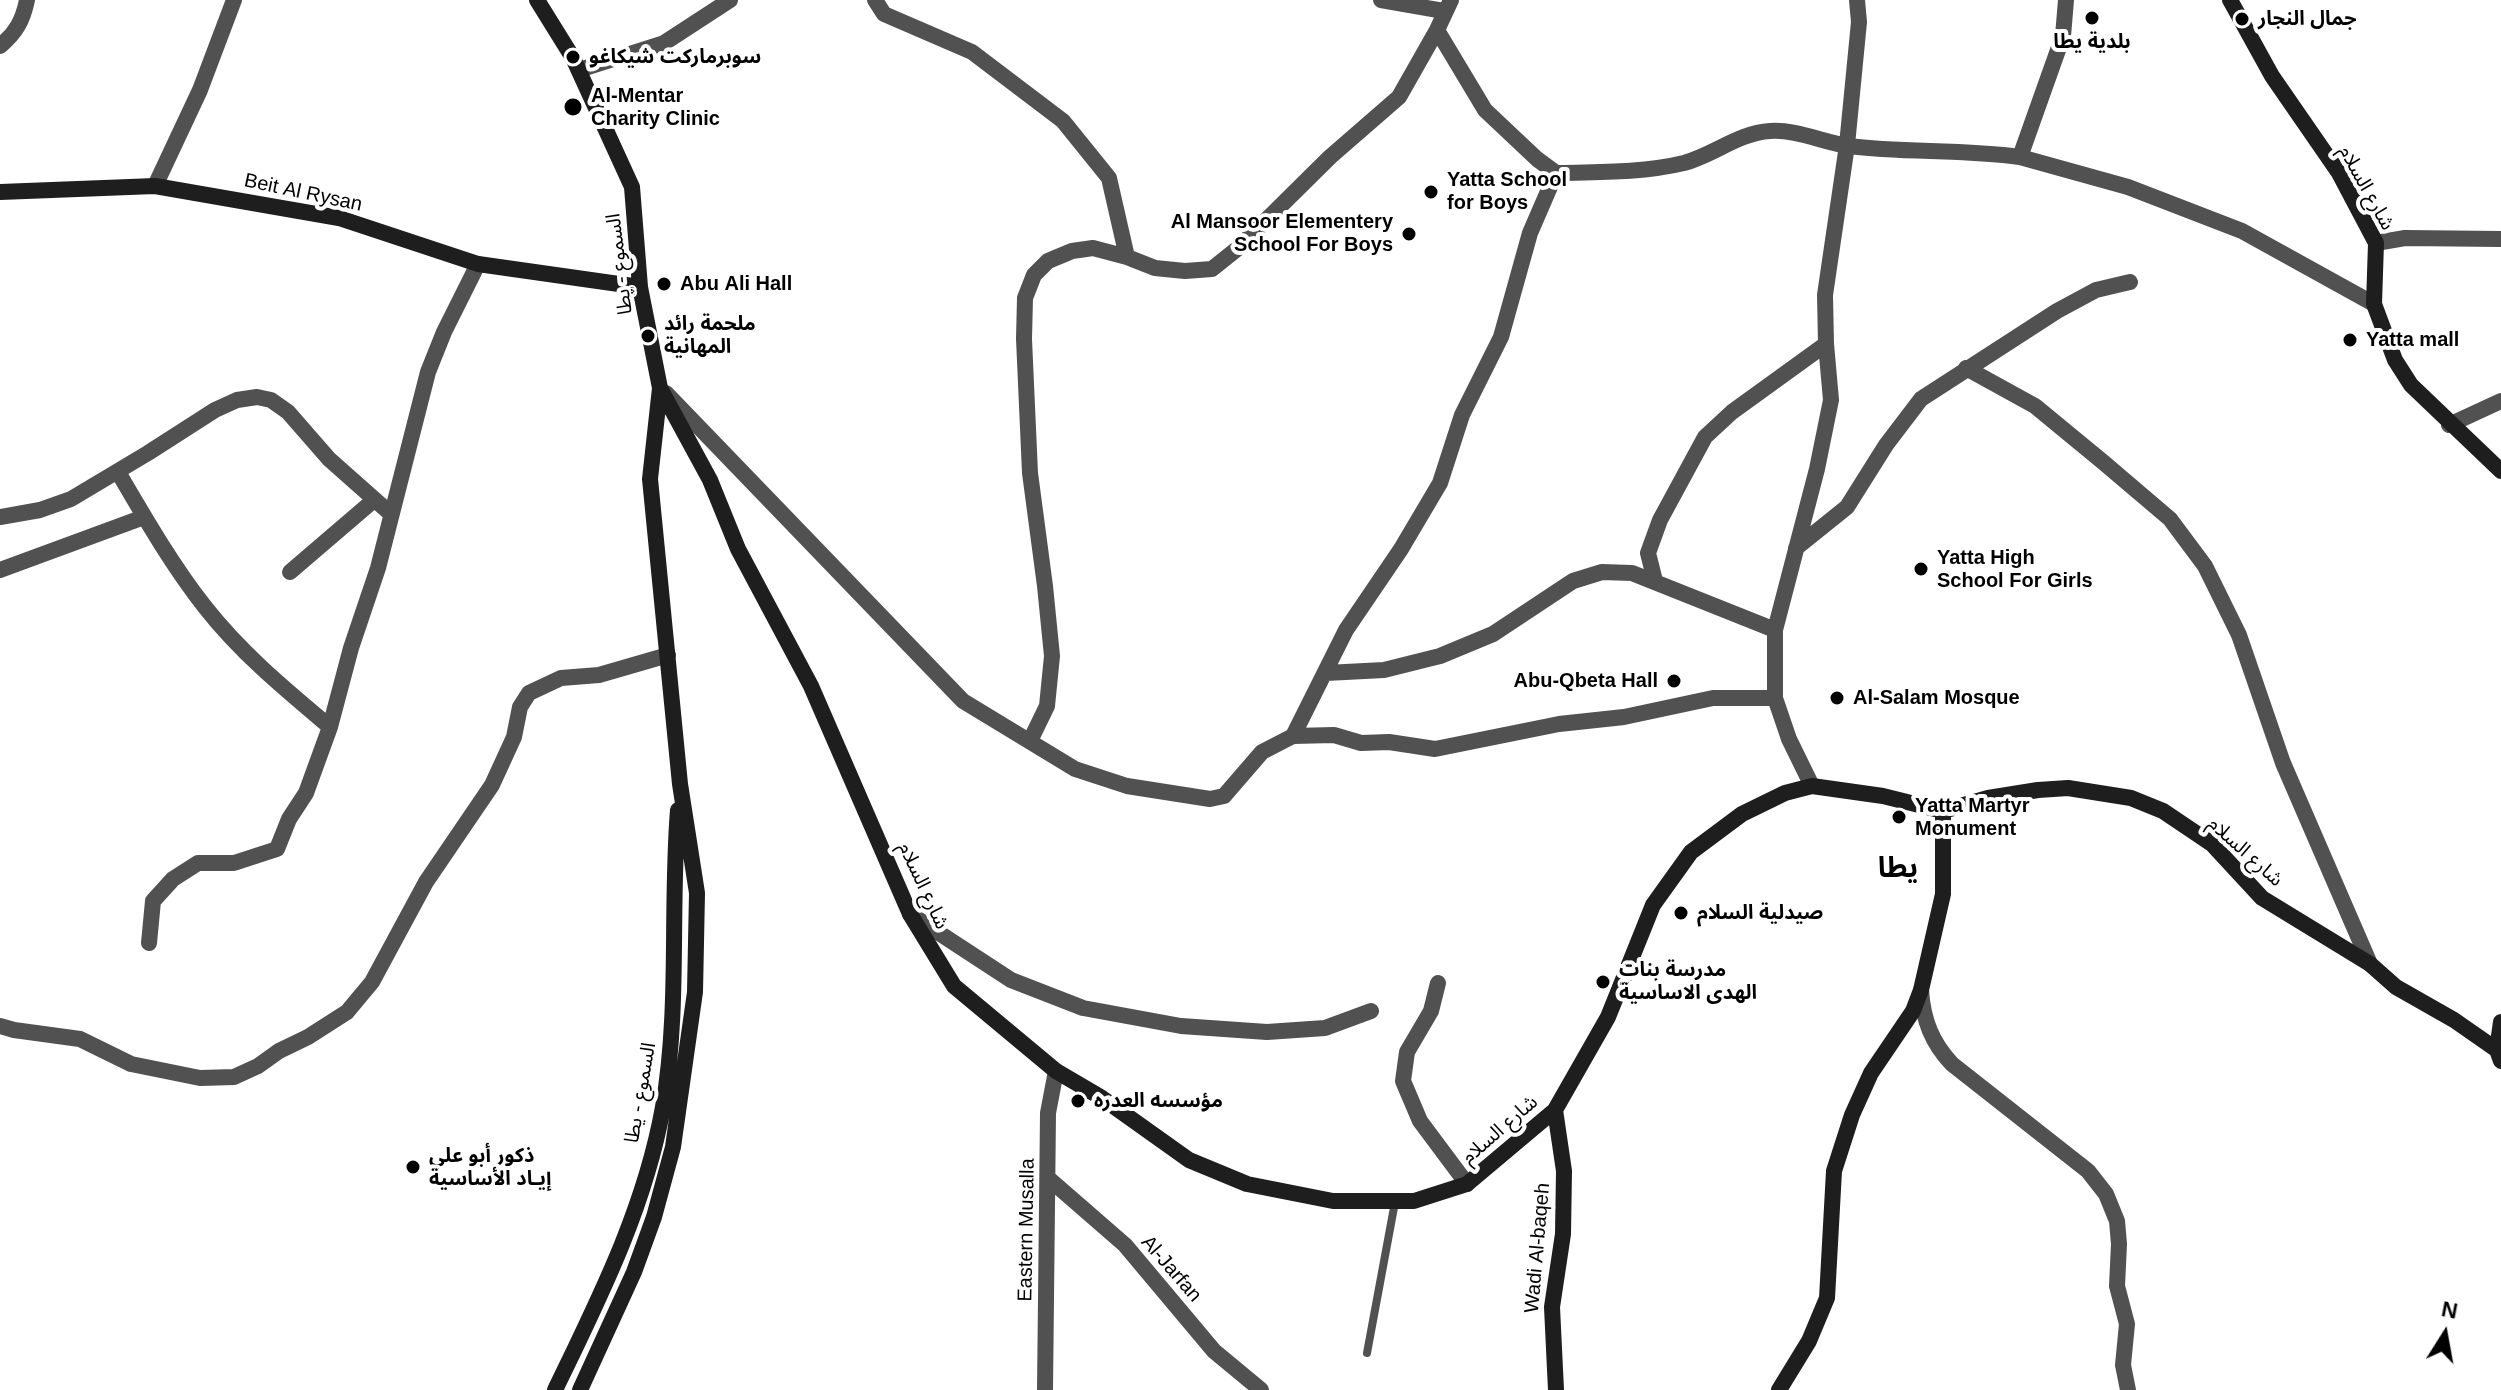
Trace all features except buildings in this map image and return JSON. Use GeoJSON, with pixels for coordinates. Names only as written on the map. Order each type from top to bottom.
{"type":"FeatureCollection","features":[{"type":"Feature","properties":{"kind":"main road","name":"السموع - يطا"},"geometry":{"type":"LineString","coordinates":[[537,0],[579,70],[632,187],[640,287],[660,388],[650,479],[680,784],[697,893],[695,992],[673,1147],[654,1217],[634,1272],[580,1390]]}},
{"type":"Feature","properties":{"kind":"main road","name":"شارع السلام"},"geometry":{"type":"LineString","coordinates":[[2230,0],[2272,76],[2339,173],[2376,243],[2374,304],[2395,360],[2411,385],[2449,425],[2501,471]]}},
{"type":"Feature","properties":{"kind":"main road","name":"Beit Al Rysan"},"geometry":{"type":"LineString","coordinates":[[0,192],[155,186],[339,218],[478,264],[640,287]]}},
{"type":"Feature","properties":{"kind":"main road","name":"شارع السلام"},"geometry":{"type":"LineString","coordinates":[[660,388],[710,480],[738,549],[811,686],[910,914],[954,986],[1056,1071],[1102,1098],[1189,1160],[1247,1184],[1333,1201],[1414,1201],[1467,1184],[1555,1110],[1608,1017],[1653,905],[1691,852],[1742,814],[1785,793],[1812,786],[1868,793],[1943,811],[1988,798],[2038,790],[2068,788],[2131,798],[2163,811],[2212,844],[2262,898],[2370,964],[2396,987],[2454,1020],[2499,1056]]}},
{"type":"Feature","properties":{"kind":"main road","name":"السموع - يطا"},"geometry":{"type":"LineString","coordinates":[[555,1390],[609,1281],[641,1196],[663,1108],[672,1033],[674,856],[680,784]]}},
{"type":"Feature","properties":{"kind":"main road"},"geometry":{"type":"LineString","coordinates":[[1779,1390],[1809,1341],[1827,1298],[1834,1171],[1852,1115],[1871,1073],[1913,1011],[1921,990],[1943,894],[1943,811]]}},
{"type":"Feature","properties":{"kind":"main road"},"geometry":{"type":"LineString","coordinates":[[2499,1056],[2501,1022]]}},
{"type":"Feature","properties":{"kind":"main road","name":"Wadi Al-baqeh"},"geometry":{"type":"LineString","coordinates":[[1555,1110],[1564,1171],[1563,1234],[1552,1307],[1556,1390]]}},
{"type":"Feature","properties":{"kind":"street"},"geometry":{"type":"LineString","coordinates":[[0,46],[15,33],[24,17],[27,0]]}},
{"type":"Feature","properties":{"kind":"street"},"geometry":{"type":"LineString","coordinates":[[155,186],[200,90],[234,0]]}},
{"type":"Feature","properties":{"kind":"street"},"geometry":{"type":"LineString","coordinates":[[579,70],[664,43],[730,0]]}},
{"type":"Feature","properties":{"kind":"street"},"geometry":{"type":"LineString","coordinates":[[875,0],[884,14],[972,52],[1063,121],[1109,178],[1127,257]]}},
{"type":"Feature","properties":{"kind":"street"},"geometry":{"type":"LineString","coordinates":[[1030,741],[1047,706],[1052,656],[1030,473],[1024,339],[1025,298],[1034,275],[1048,261],[1072,251],[1093,248],[1155,268],[1185,271],[1212,269],[1237,249],[1330,157],[1399,97],[1448,6],[1381,0]]}},
{"type":"Feature","properties":{"kind":"street"},"geometry":{"type":"LineString","coordinates":[[1812,786],[1789,739],[1775,698],[1775,630],[1817,469],[1831,400],[1825,295],[1847,145],[1859,22],[1857,0]]}},
{"type":"Feature","properties":{"kind":"street"},"geometry":{"type":"LineString","coordinates":[[2020,157],[2063,36],[2066,0]]}},
{"type":"Feature","properties":{"kind":"street"},"geometry":{"type":"LineString","coordinates":[[1437,30],[1485,110],[1556,173],[1643,170],[1688,162],[1752,133],[1774,130],[1847,145],[1924,152],[1976,151],[2020,157],[2128,187],[2242,231],[2374,304]]}},
{"type":"Feature","properties":{"kind":"street"},"geometry":{"type":"LineString","coordinates":[[1293,736],[1346,630],[1401,549],[1440,483],[1462,415],[1501,337],[1530,233],[1556,173]]}},
{"type":"Feature","properties":{"kind":"street"},"geometry":{"type":"LineString","coordinates":[[2376,243],[2405,238],[2501,239]]}},
{"type":"Feature","properties":{"kind":"street"},"geometry":{"type":"LineString","coordinates":[[149,943],[153,901],[173,879],[198,863],[234,863],[277,849],[289,819],[306,793],[330,727],[428,372],[478,264]]}},
{"type":"Feature","properties":{"kind":"street"},"geometry":{"type":"LineString","coordinates":[[1796,548],[1847,507],[1886,445],[1921,399],[2057,311],[2096,290],[2130,282]]}},
{"type":"Feature","properties":{"kind":"street"},"geometry":{"type":"LineString","coordinates":[[1655,581],[1648,553],[1660,520],[1705,437],[1732,412],[1826,344]]}},
{"type":"Feature","properties":{"kind":"street"},"geometry":{"type":"LineString","coordinates":[[1966,368],[2035,406],[2069,434],[2170,519],[2205,566],[2239,635],[2283,763],[2370,964]]}},
{"type":"Feature","properties":{"kind":"street"},"geometry":{"type":"LineString","coordinates":[[660,388],[963,701],[1075,769],[1127,786],[1210,799],[1224,796],[1262,752],[1293,736],[1334,735],[1361,743],[1389,742],[1435,749],[1559,724],[1624,717],[1713,698],[1775,698]]}},
{"type":"Feature","properties":{"kind":"street"},"geometry":{"type":"LineString","coordinates":[[0,517],[61,503],[118,472],[215,410],[237,400],[257,397],[271,400],[288,412],[329,459],[391,514]]}},
{"type":"Feature","properties":{"kind":"street"},"geometry":{"type":"LineString","coordinates":[[2449,425],[2501,401]]}},
{"type":"Feature","properties":{"kind":"street"},"geometry":{"type":"LineString","coordinates":[[118,472],[205,608],[265,673],[330,727]]}},
{"type":"Feature","properties":{"kind":"street"},"geometry":{"type":"LineString","coordinates":[[290,572],[374,500]]}},
{"type":"Feature","properties":{"kind":"street"},"geometry":{"type":"LineString","coordinates":[[0,570],[144,517]]}},
{"type":"Feature","properties":{"kind":"street"},"geometry":{"type":"LineString","coordinates":[[1326,673],[1384,670],[1440,656],[1493,634],[1560,589],[1588,576],[1617,571],[1655,581],[1775,630]]}},
{"type":"Feature","properties":{"kind":"street"},"geometry":{"type":"LineString","coordinates":[[0,1026],[80,1039],[131,1064],[200,1078],[234,1077],[258,1066],[347,1012],[372,982],[426,882],[492,785],[514,737],[522,702],[529,693],[561,678],[599,675],[668,655]]}},
{"type":"Feature","properties":{"kind":"street"},"geometry":{"type":"LineString","coordinates":[[910,914],[1011,980],[1083,1008],[1181,1026],[1267,1032],[1325,1028],[1371,1011]]}},
{"type":"Feature","properties":{"kind":"street"},"geometry":{"type":"LineString","coordinates":[[1438,983],[1431,1011],[1407,1052],[1403,1081],[1420,1121],[1467,1184]]}},
{"type":"Feature","properties":{"kind":"street"},"geometry":{"type":"LineString","coordinates":[[1921,990],[1928,1028],[1934,1042],[1952,1064],[2088,1171],[2113,1207],[2119,1237],[2117,1286],[2127,1324],[2123,1356],[2128,1390]]}},
{"type":"Feature","properties":{"kind":"street","name":"Eastern Musalla"},"geometry":{"type":"LineString","coordinates":[[1045,1390],[1048,1113],[1056,1071]]}},
{"type":"Feature","properties":{"kind":"street","name":"Al-Jarfan"},"geometry":{"type":"LineString","coordinates":[[1048,1178],[1125,1245],[1214,1351],[1261,1390]]}},
{"type":"Feature","properties":{"kind":"lane"},"geometry":{"type":"LineString","coordinates":[[1367,1353],[1395,1201]]}},
{"type":"Feature","properties":{"kind":"place","name":"بلدية يطا"},"geometry":{"type":"Point","coordinates":[2092,18]}},
{"type":"Feature","properties":{"kind":"place","name":"جمال النجار"},"geometry":{"type":"Point","coordinates":[2242,19]}},
{"type":"Feature","properties":{"kind":"place","name":"سوبرماركت شيكاغو"},"geometry":{"type":"Point","coordinates":[573,57]}},
{"type":"Feature","properties":{"kind":"place","name":"Al-Mentar Charity Clinic"},"geometry":{"type":"Point","coordinates":[573,107]}},
{"type":"Feature","properties":{"kind":"place","name":"Yatta School for Boys"},"geometry":{"type":"Point","coordinates":[1431,192]}},
{"type":"Feature","properties":{"kind":"place","name":"Al Mansoor Elementery School For Boys"},"geometry":{"type":"Point","coordinates":[1409,234]}},
{"type":"Feature","properties":{"kind":"place","name":"Abu Ali Hall"},"geometry":{"type":"Point","coordinates":[664,284]}},
{"type":"Feature","properties":{"kind":"place","name":"ملحمة رائد المهانية"},"geometry":{"type":"Point","coordinates":[648,336]}},
{"type":"Feature","properties":{"kind":"place","name":"Yatta mall"},"geometry":{"type":"Point","coordinates":[2350,340]}},
{"type":"Feature","properties":{"kind":"place","name":"Yatta High School For Girls"},"geometry":{"type":"Point","coordinates":[1921,569]}},
{"type":"Feature","properties":{"kind":"place","name":"Abu-Qbeta Hall"},"geometry":{"type":"Point","coordinates":[1674,681]}},
{"type":"Feature","properties":{"kind":"place","name":"Al-Salam Mosque"},"geometry":{"type":"Point","coordinates":[1837,698]}},
{"type":"Feature","properties":{"kind":"place","name":"Yatta Martyr Monument"},"geometry":{"type":"Point","coordinates":[1899,817]}},
{"type":"Feature","properties":{"kind":"place","name":"صيدلية السلام"},"geometry":{"type":"Point","coordinates":[1681,913]}},
{"type":"Feature","properties":{"kind":"place","name":"مدرسة بنات الهدى الاساسية"},"geometry":{"type":"Point","coordinates":[1603,982]}},
{"type":"Feature","properties":{"kind":"place","name":"مؤسسه العدره"},"geometry":{"type":"Point","coordinates":[1078,1101]}},
{"type":"Feature","properties":{"kind":"place","name":"ذكور أبو علي إيـاد الأساسية"},"geometry":{"type":"Point","coordinates":[413,1167]}},
{"type":"Feature","properties":{"kind":"district","name":"يطا"},"geometry":{"type":"Point","coordinates":[1898,869]}}]}
